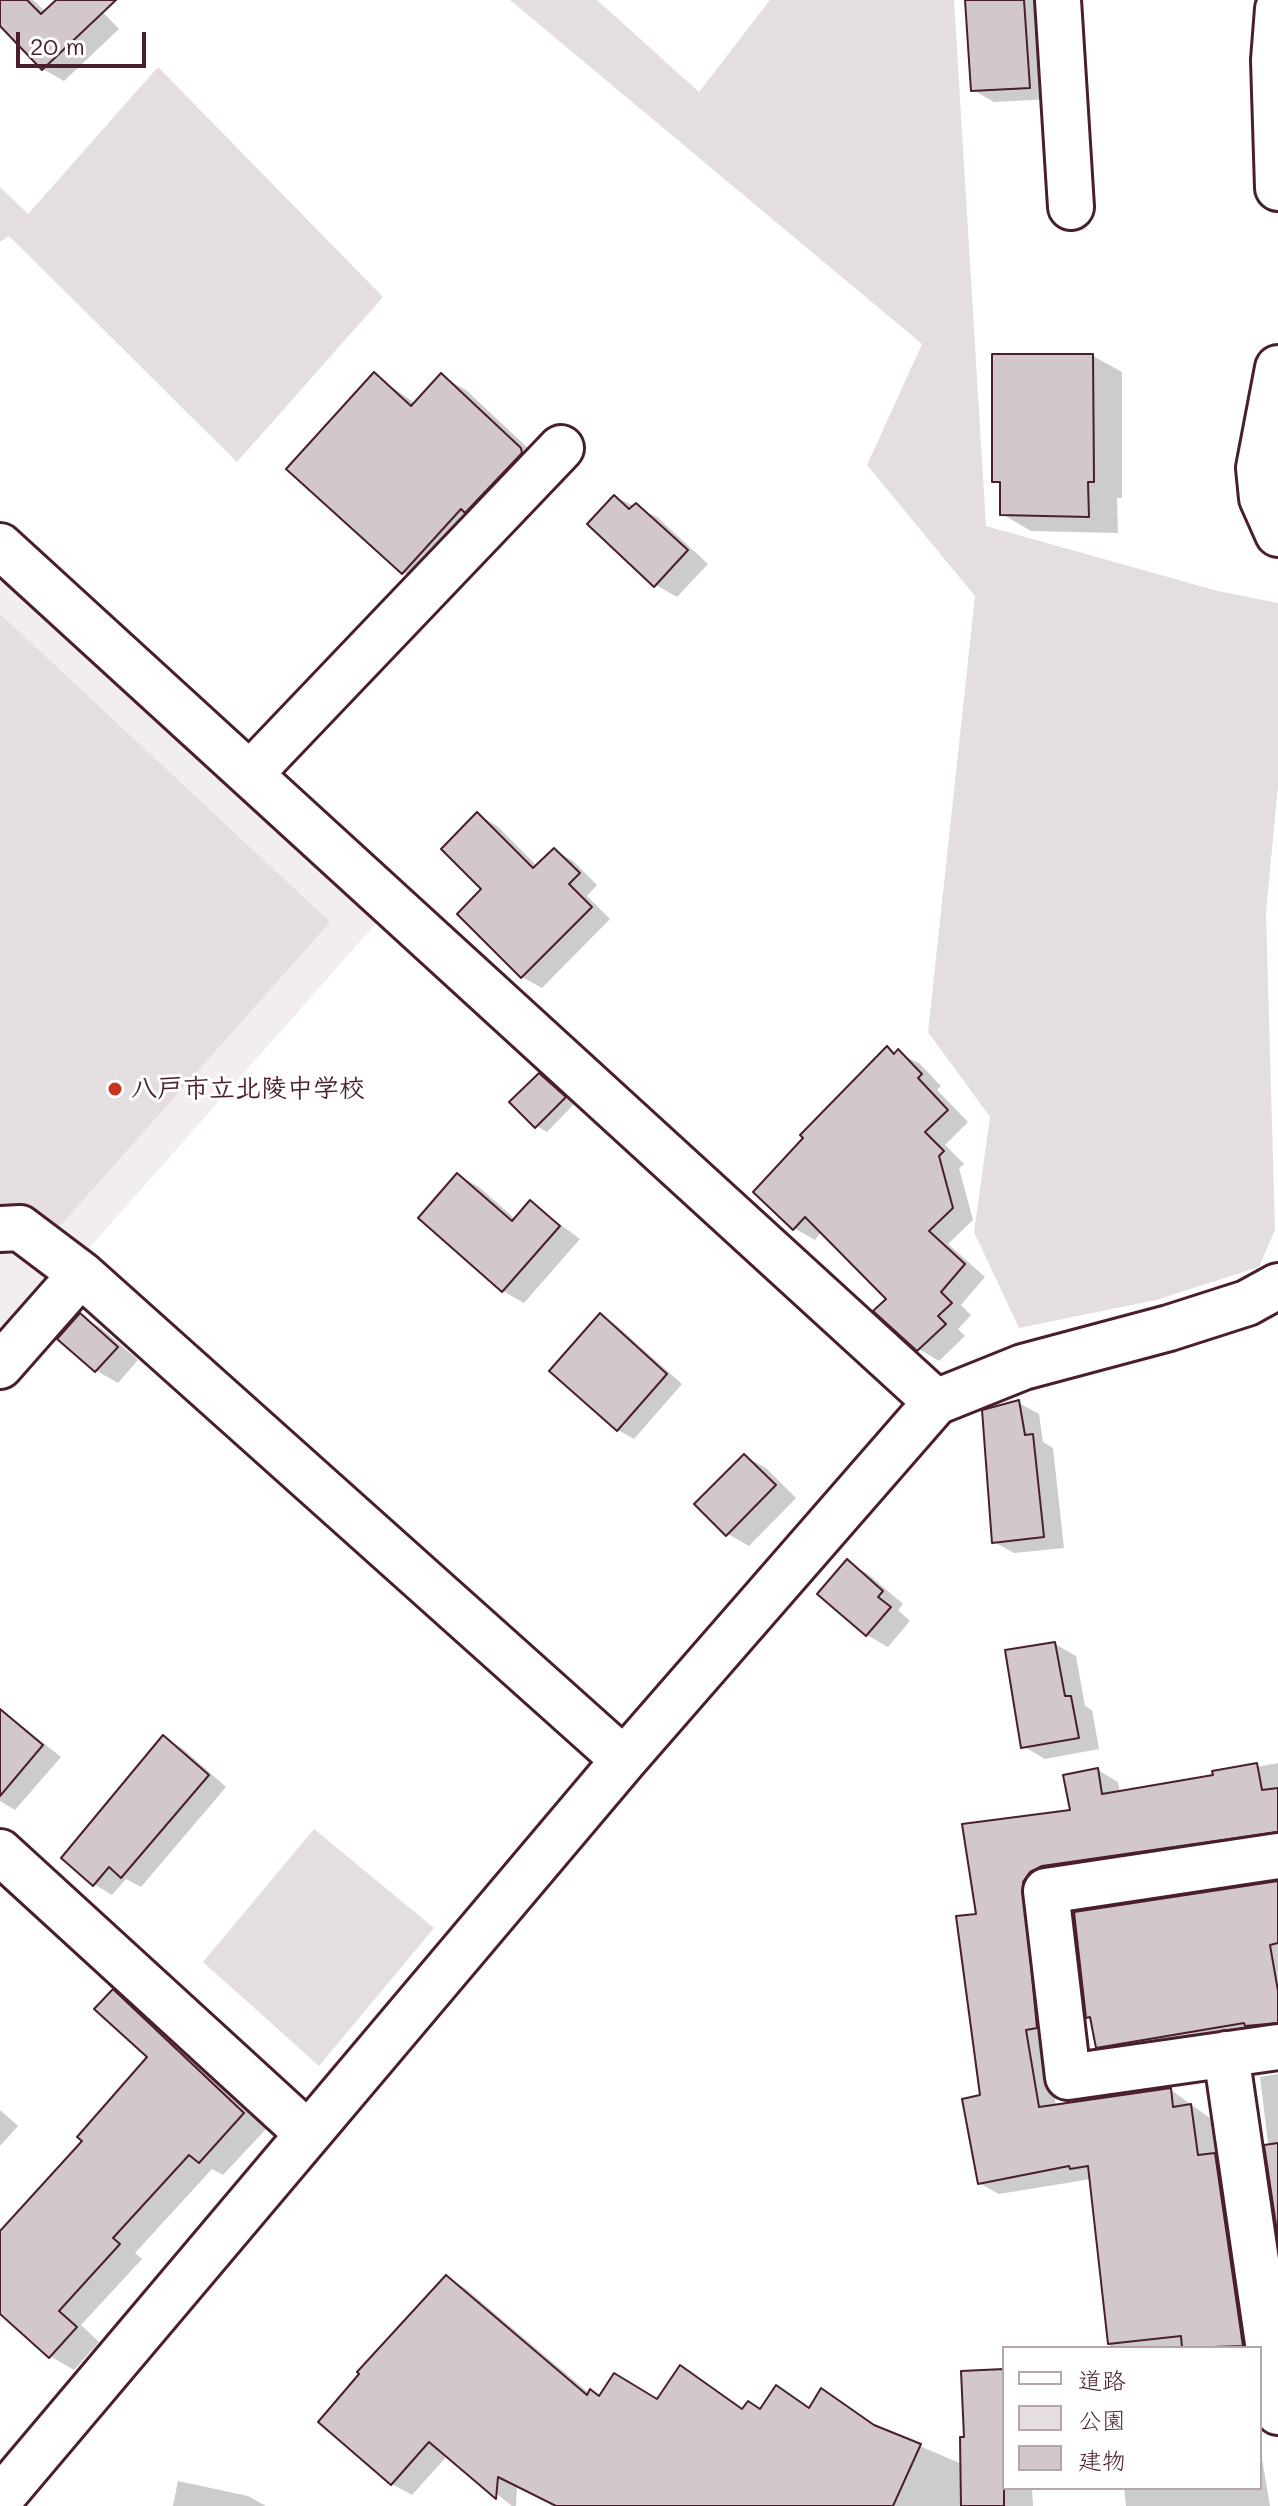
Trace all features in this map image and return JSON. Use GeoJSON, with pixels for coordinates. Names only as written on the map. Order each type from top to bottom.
{"type":"FeatureCollection","features":[{"type":"Feature","properties":{"kind":"street"},"geometry":{"type":"LineString","coordinates":[[1058,0],[1071,207]]}},
{"type":"Feature","properties":{"kind":"street"},"geometry":{"type":"LineString","coordinates":[[1278,9],[1274,74],[1278,188]]}},
{"type":"Feature","properties":{"kind":"street"},"geometry":{"type":"LineString","coordinates":[[1278,368],[1259,468],[1262,498],[1278,534]]}},
{"type":"Feature","properties":{"kind":"street"},"geometry":{"type":"LineString","coordinates":[[250,774],[561,448]]}},
{"type":"Feature","properties":{"kind":"street"},"geometry":{"type":"LineString","coordinates":[[0,546],[936,1402]]}},
{"type":"Feature","properties":{"kind":"street"},"geometry":{"type":"LineString","coordinates":[[0,1229],[20,1228],[81,1274],[624,1760]]}},
{"type":"Feature","properties":{"kind":"street"},"geometry":{"type":"LineString","coordinates":[[0,1366],[81,1274]]}},
{"type":"Feature","properties":{"kind":"street"},"geometry":{"type":"LineString","coordinates":[[0,2499],[624,1760],[936,1402],[1023,1367],[1169,1328],[1247,1303],[1278,1286]]}},
{"type":"Feature","properties":{"kind":"street"},"geometry":{"type":"LineString","coordinates":[[0,1852],[307,2133]]}},
{"type":"Feature","properties":{"kind":"street"},"geometry":{"type":"LineString","coordinates":[[1278,1856],[1046,1891],[1068,2077],[1278,2047]]}},
{"type":"Feature","properties":{"kind":"street"},"geometry":{"type":"LineString","coordinates":[[1226,2054],[1278,2412]]}},
{"type":"Feature","properties":{"kind":"shaded area","name":"八戸市立北陵中学校"},"geometry":{"type":"Polygon","coordinates":[[[0,571],[379,920],[0,1349],[0,571]]]}},
{"type":"Feature","properties":{"kind":"green space"},"geometry":{"type":"Polygon","coordinates":[[[510,0],[597,0],[699,92],[770,0],[954,0],[986,526],[1218,591],[1278,603],[1278,786],[1266,912],[1275,1230],[1259,1267],[1156,1300],[1019,1328],[974,1232],[990,1117],[928,1032],[975,596],[867,465],[922,344],[510,0]]]}},
{"type":"Feature","properties":{"kind":"green space"},"geometry":{"type":"Polygon","coordinates":[[[158,67],[383,297],[237,462],[9,236],[0,242],[0,187],[28,214],[158,67]]]}},
{"type":"Feature","properties":{"kind":"green space","name":"八戸市立北陵中学校"},"geometry":{"type":"Polygon","coordinates":[[[0,614],[330,922],[58,1228],[39,1214],[0,1208],[0,614]]]}},
{"type":"Feature","properties":{"kind":"green space"},"geometry":{"type":"Polygon","coordinates":[[[314,1829],[434,1928],[319,2066],[203,1962],[314,1829]]]}},
{"type":"Feature","properties":{"kind":"building"},"geometry":{"type":"Polygon","coordinates":[[[0,0],[27,0],[41,14],[56,0],[116,0],[42,70],[0,26],[0,0]]]}},
{"type":"Feature","properties":{"kind":"building"},"geometry":{"type":"Polygon","coordinates":[[[965,0],[1024,0],[1030,88],[971,91],[965,0]]]}},
{"type":"Feature","properties":{"kind":"building"},"geometry":{"type":"Polygon","coordinates":[[[992,354],[1093,354],[1094,482],[1088,482],[1089,517],[1000,515],[1000,482],[992,482],[992,354]]]}},
{"type":"Feature","properties":{"kind":"building"},"geometry":{"type":"Polygon","coordinates":[[[374,372],[411,406],[441,373],[521,448],[522,453],[465,513],[461,509],[402,574],[286,469],[374,372]]]}},
{"type":"Feature","properties":{"kind":"building"},"geometry":{"type":"Polygon","coordinates":[[[614,495],[629,509],[636,503],[688,550],[654,587],[587,524],[614,495]]]}},
{"type":"Feature","properties":{"kind":"building"},"geometry":{"type":"Polygon","coordinates":[[[477,812],[533,868],[554,848],[580,873],[569,884],[592,907],[521,978],[457,914],[481,889],[441,849],[477,812]]]}},
{"type":"Feature","properties":{"kind":"building"},"geometry":{"type":"Polygon","coordinates":[[[887,1046],[894,1054],[898,1049],[922,1074],[918,1078],[948,1110],[925,1132],[944,1151],[939,1156],[953,1208],[929,1231],[965,1264],[941,1292],[952,1303],[938,1316],[946,1324],[917,1351],[873,1311],[886,1299],[805,1217],[793,1230],[753,1192],[803,1138],[800,1135],[887,1046]]]}},
{"type":"Feature","properties":{"kind":"building"},"geometry":{"type":"Polygon","coordinates":[[[539,1073],[566,1097],[535,1128],[509,1102],[539,1073]]]}},
{"type":"Feature","properties":{"kind":"building"},"geometry":{"type":"Polygon","coordinates":[[[457,1173],[512,1221],[530,1200],[560,1226],[502,1292],[418,1218],[457,1173]]]}},
{"type":"Feature","properties":{"kind":"building"},"geometry":{"type":"Polygon","coordinates":[[[80,1313],[118,1347],[95,1372],[57,1339],[80,1313]]]}},
{"type":"Feature","properties":{"kind":"building"},"geometry":{"type":"Polygon","coordinates":[[[600,1313],[667,1374],[617,1431],[549,1371],[600,1313]]]}},
{"type":"Feature","properties":{"kind":"building"},"geometry":{"type":"Polygon","coordinates":[[[1019,1400],[1025,1435],[1033,1434],[1044,1537],[992,1543],[982,1410],[1019,1400]]]}},
{"type":"Feature","properties":{"kind":"building"},"geometry":{"type":"Polygon","coordinates":[[[744,1454],[776,1485],[726,1536],[694,1504],[744,1454]]]}},
{"type":"Feature","properties":{"kind":"building"},"geometry":{"type":"Polygon","coordinates":[[[847,1559],[883,1591],[878,1597],[891,1607],[866,1636],[817,1594],[847,1559]]]}},
{"type":"Feature","properties":{"kind":"building"},"geometry":{"type":"Polygon","coordinates":[[[1055,1642],[1065,1696],[1071,1696],[1079,1738],[1021,1748],[1005,1650],[1055,1642]]]}},
{"type":"Feature","properties":{"kind":"building"},"geometry":{"type":"Polygon","coordinates":[[[0,1709],[43,1745],[0,1796],[0,1709]]]}},
{"type":"Feature","properties":{"kind":"building"},"geometry":{"type":"Polygon","coordinates":[[[163,1735],[209,1775],[121,1878],[109,1867],[93,1886],[61,1858],[163,1735]]]}},
{"type":"Feature","properties":{"kind":"building"},"geometry":{"type":"Polygon","coordinates":[[[1257,1763],[1262,1790],[1278,1788],[1278,1832],[1042,1866],[1030,1872],[1023,1882],[1037,2028],[1026,2030],[1039,2107],[1171,2088],[1173,2107],[1191,2104],[1198,2155],[1215,2153],[1243,2346],[1182,2346],[1181,2336],[1108,2344],[1088,2166],[1070,2169],[1069,2166],[978,2184],[962,2099],[980,2095],[956,1916],[976,1914],[962,1824],[1070,1810],[1063,1775],[1098,1768],[1102,1794],[1213,1775],[1212,1771],[1257,1763]]]}},
{"type":"Feature","properties":{"kind":"building"},"geometry":{"type":"Polygon","coordinates":[[[1278,1881],[1278,1943],[1270,1945],[1278,1991],[1278,2023],[1245,2026],[1244,2023],[1096,2048],[1090,2017],[1086,2018],[1074,1912],[1278,1881]]]}},
{"type":"Feature","properties":{"kind":"building"},"geometry":{"type":"Polygon","coordinates":[[[113,1989],[244,2113],[199,2163],[189,2155],[113,2238],[120,2244],[59,2311],[77,2327],[49,2358],[0,2314],[0,2231],[82,2141],[77,2137],[147,2057],[94,2009],[113,1989]]]}},
{"type":"Feature","properties":{"kind":"building"},"geometry":{"type":"Polygon","coordinates":[[[1278,2143],[1278,2238],[1264,2145],[1278,2143]]]}},
{"type":"Feature","properties":{"kind":"building"},"geometry":{"type":"Polygon","coordinates":[[[446,2275],[587,2395],[590,2389],[599,2396],[614,2373],[657,2399],[680,2365],[742,2409],[748,2401],[760,2409],[776,2385],[809,2408],[821,2388],[874,2425],[921,2444],[893,2506],[556,2506],[498,2477],[496,2499],[429,2442],[391,2485],[318,2422],[359,2374],[357,2372],[446,2275]]]}},
{"type":"Feature","properties":{"kind":"building"},"geometry":{"type":"Polygon","coordinates":[[[1002,2369],[1004,2506],[961,2506],[960,2437],[964,2437],[961,2371],[1002,2369]]]}},
{"type":"Feature","properties":{"kind":"place","name":"八戸市立北陵中学校"},"geometry":{"type":"Point","coordinates":[115,1089]}}]}
